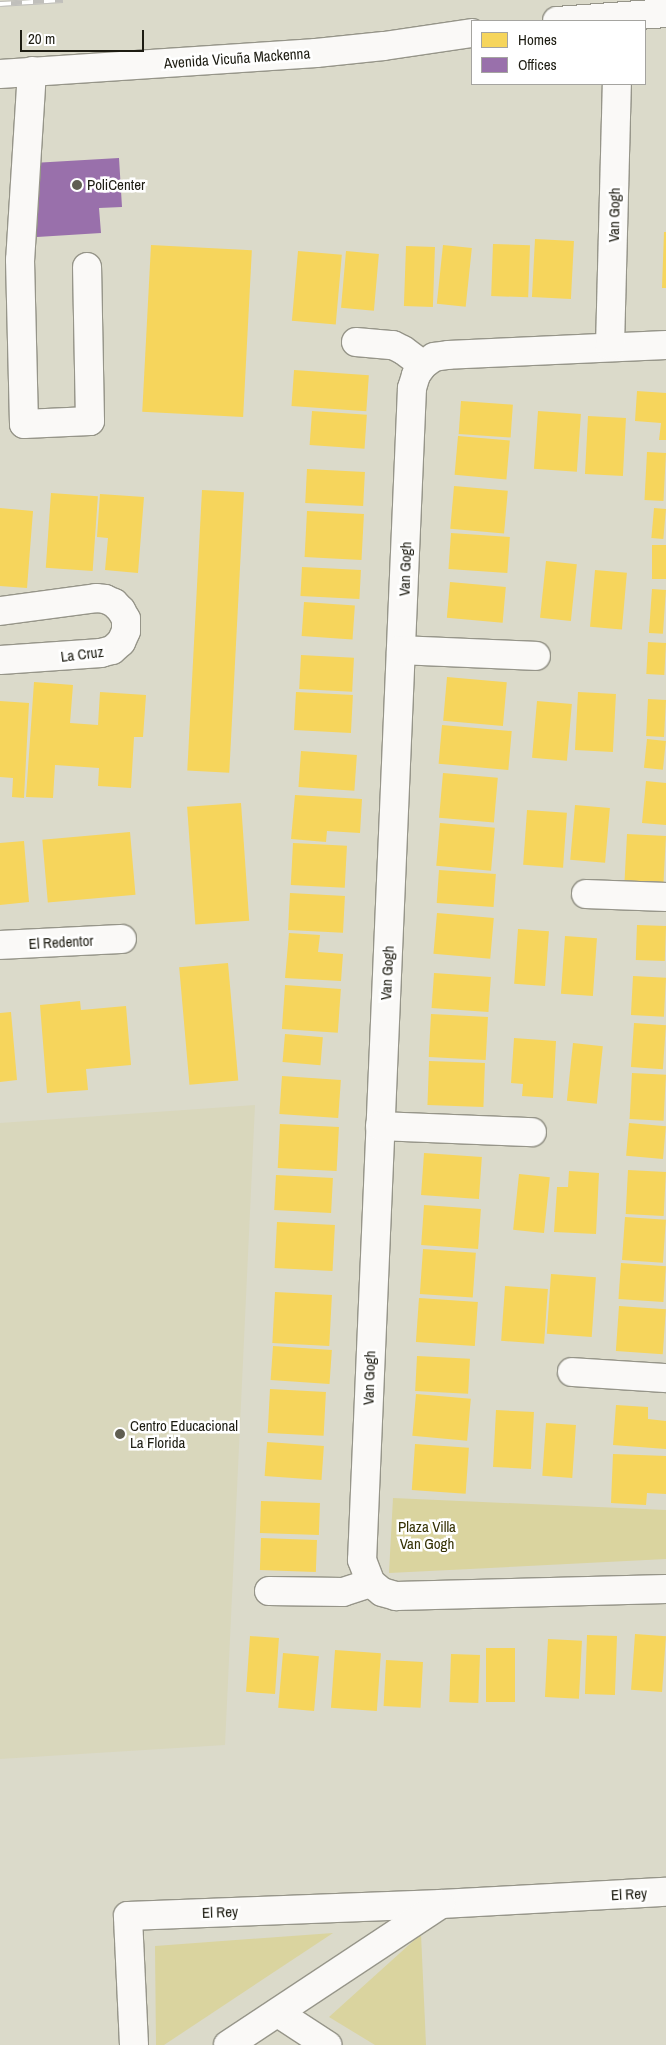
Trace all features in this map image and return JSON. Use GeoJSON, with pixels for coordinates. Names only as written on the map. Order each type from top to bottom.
{"type":"FeatureCollection","features":[{"type":"Feature","properties":{"kind":"street"},"geometry":{"type":"LineString","coordinates":[[578,20],[666,13]]}},
{"type":"Feature","properties":{"kind":"street","name":"Avenida Vicuña Mackenna"},"geometry":{"type":"LineString","coordinates":[[0,74],[316,53],[384,46],[471,33]]}},
{"type":"Feature","properties":{"kind":"street"},"geometry":{"type":"LineString","coordinates":[[32,71],[20,260],[24,424],[90,421],[86,267]]}},
{"type":"Feature","properties":{"kind":"street","name":"Van Gogh"},"geometry":{"type":"LineString","coordinates":[[610,346],[617,85]]}},
{"type":"Feature","properties":{"kind":"street"},"geometry":{"type":"LineString","coordinates":[[356,342],[393,345],[408,353],[423,365],[434,357],[448,355],[610,346],[666,345]]}},
{"type":"Feature","properties":{"kind":"street","name":"Van Gogh"},"geometry":{"type":"LineString","coordinates":[[371,1583],[362,1560],[380,1126],[412,388],[416,375],[423,365]]}},
{"type":"Feature","properties":{"kind":"street","name":"La Cruz"},"geometry":{"type":"LineString","coordinates":[[0,611],[105,599],[114,603],[122,610],[126,619],[126,631],[122,642],[112,650],[101,653],[0,660]]}},
{"type":"Feature","properties":{"kind":"street"},"geometry":{"type":"LineString","coordinates":[[401,650],[536,656]]}},
{"type":"Feature","properties":{"kind":"street"},"geometry":{"type":"LineString","coordinates":[[586,894],[666,897]]}},
{"type":"Feature","properties":{"kind":"street","name":"El Redentor"},"geometry":{"type":"LineString","coordinates":[[0,945],[122,939]]}},
{"type":"Feature","properties":{"kind":"street"},"geometry":{"type":"LineString","coordinates":[[380,1126],[532,1132]]}},
{"type":"Feature","properties":{"kind":"street"},"geometry":{"type":"LineString","coordinates":[[572,1372],[666,1378]]}},
{"type":"Feature","properties":{"kind":"street"},"geometry":{"type":"LineString","coordinates":[[269,1591],[343,1592],[371,1583],[382,1592],[396,1596],[666,1589]]}},
{"type":"Feature","properties":{"kind":"street","name":"El Rey"},"geometry":{"type":"LineString","coordinates":[[134,2045],[128,1916],[441,1904],[666,1892]]}},
{"type":"Feature","properties":{"kind":"street"},"geometry":{"type":"LineString","coordinates":[[228,2045],[441,1904]]}},
{"type":"Feature","properties":{"kind":"street"},"geometry":{"type":"LineString","coordinates":[[278,2013],[327,2045]]}},
{"type":"Feature","properties":{"kind":"shaded area","name":"Centro Educacional La Florida"},"geometry":{"type":"Polygon","coordinates":[[[255,1105],[225,1745],[0,1759],[0,1123],[255,1105]]]}},
{"type":"Feature","properties":{"kind":"green space","name":"Plaza Villa Van Gogh"},"geometry":{"type":"Polygon","coordinates":[[[393,1498],[666,1510],[666,1559],[389,1573],[393,1498]]]}},
{"type":"Feature","properties":{"kind":"green space"},"geometry":{"type":"Polygon","coordinates":[[[333,1933],[164,2045],[156,2045],[155,1946],[333,1933]]]}},
{"type":"Feature","properties":{"kind":"green space"},"geometry":{"type":"Polygon","coordinates":[[[421,1934],[426,2045],[375,2045],[329,2017],[421,1934]]]}},
{"type":"Feature","properties":{"kind":"building: Homes"},"geometry":{"type":"Polygon","coordinates":[[[664,232],[666,232],[666,288],[662,288],[664,232]]]}},
{"type":"Feature","properties":{"kind":"building: Homes"},"geometry":{"type":"Polygon","coordinates":[[[535,239],[574,241],[571,299],[532,297],[535,239]]]}},
{"type":"Feature","properties":{"kind":"building: Homes"},"geometry":{"type":"Polygon","coordinates":[[[493,244],[530,245],[528,297],[491,296],[493,244]]]}},
{"type":"Feature","properties":{"kind":"building: Homes"},"geometry":{"type":"Polygon","coordinates":[[[151,245],[252,250],[243,417],[142,412],[151,245]]]}},
{"type":"Feature","properties":{"kind":"building: Homes"},"geometry":{"type":"Polygon","coordinates":[[[443,245],[472,248],[466,307],[437,304],[443,245]]]}},
{"type":"Feature","properties":{"kind":"building: Homes"},"geometry":{"type":"Polygon","coordinates":[[[406,246],[435,247],[433,307],[404,306],[406,246]]]}},
{"type":"Feature","properties":{"kind":"building: Homes"},"geometry":{"type":"Polygon","coordinates":[[[298,251],[342,255],[336,325],[292,321],[298,251]]]}},
{"type":"Feature","properties":{"kind":"building: Homes"},"geometry":{"type":"Polygon","coordinates":[[[346,251],[379,254],[374,311],[341,308],[346,251]]]}},
{"type":"Feature","properties":{"kind":"building: Homes"},"geometry":{"type":"Polygon","coordinates":[[[294,370],[369,375],[366,411],[291,406],[294,370]]]}},
{"type":"Feature","properties":{"kind":"building: Homes"},"geometry":{"type":"Polygon","coordinates":[[[637,391],[666,393],[666,440],[659,440],[661,423],[635,421],[637,391]]]}},
{"type":"Feature","properties":{"kind":"building: Homes"},"geometry":{"type":"Polygon","coordinates":[[[461,401],[513,405],[511,438],[459,434],[461,401]]]}},
{"type":"Feature","properties":{"kind":"building: Homes"},"geometry":{"type":"Polygon","coordinates":[[[312,411],[367,415],[364,449],[310,445],[312,411]]]}},
{"type":"Feature","properties":{"kind":"building: Homes"},"geometry":{"type":"Polygon","coordinates":[[[538,411],[581,414],[577,472],[534,469],[538,411]]]}},
{"type":"Feature","properties":{"kind":"building: Homes"},"geometry":{"type":"Polygon","coordinates":[[[588,416],[626,418],[623,476],[585,474],[588,416]]]}},
{"type":"Feature","properties":{"kind":"building: Homes"},"geometry":{"type":"Polygon","coordinates":[[[458,436],[510,441],[506,479],[455,475],[458,436]]]}},
{"type":"Feature","properties":{"kind":"building: Homes"},"geometry":{"type":"Polygon","coordinates":[[[647,452],[666,453],[663,501],[644,500],[647,452]]]}},
{"type":"Feature","properties":{"kind":"building: Homes"},"geometry":{"type":"Polygon","coordinates":[[[307,469],[365,472],[363,506],[305,503],[307,469]]]}},
{"type":"Feature","properties":{"kind":"building: Homes"},"geometry":{"type":"Polygon","coordinates":[[[454,486],[508,491],[504,534],[450,529],[454,486]]]}},
{"type":"Feature","properties":{"kind":"building: Homes"},"geometry":{"type":"Polygon","coordinates":[[[202,490],[244,492],[229,773],[187,771],[202,490]]]}},
{"type":"Feature","properties":{"kind":"building: Homes"},"geometry":{"type":"Polygon","coordinates":[[[51,493],[98,496],[93,571],[46,568],[51,493]]]}},
{"type":"Feature","properties":{"kind":"building: Homes"},"geometry":{"type":"Polygon","coordinates":[[[100,494],[144,497],[138,573],[105,570],[108,538],[97,537],[100,494]]]}},
{"type":"Feature","properties":{"kind":"building: Homes"},"geometry":{"type":"Polygon","coordinates":[[[0,508],[33,511],[27,588],[0,586],[0,508]]]}},
{"type":"Feature","properties":{"kind":"building: Homes"},"geometry":{"type":"Polygon","coordinates":[[[654,508],[666,509],[663,539],[651,538],[654,508]]]}},
{"type":"Feature","properties":{"kind":"building: Homes"},"geometry":{"type":"Polygon","coordinates":[[[307,511],[364,514],[362,560],[305,557],[307,511]]]}},
{"type":"Feature","properties":{"kind":"building: Homes"},"geometry":{"type":"Polygon","coordinates":[[[451,533],[510,537],[507,573],[448,569],[451,533]]]}},
{"type":"Feature","properties":{"kind":"building: Homes"},"geometry":{"type":"Polygon","coordinates":[[[652,545],[666,545],[666,579],[652,579],[652,545]]]}},
{"type":"Feature","properties":{"kind":"building: Homes"},"geometry":{"type":"Polygon","coordinates":[[[546,561],[577,564],[571,621],[540,618],[546,561]]]}},
{"type":"Feature","properties":{"kind":"building: Homes"},"geometry":{"type":"Polygon","coordinates":[[[302,567],[361,570],[359,599],[300,596],[302,567]]]}},
{"type":"Feature","properties":{"kind":"building: Homes"},"geometry":{"type":"Polygon","coordinates":[[[595,570],[627,573],[622,630],[590,627],[595,570]]]}},
{"type":"Feature","properties":{"kind":"building: Homes"},"geometry":{"type":"Polygon","coordinates":[[[450,582],[506,587],[503,623],[447,618],[450,582]]]}},
{"type":"Feature","properties":{"kind":"building: Homes"},"geometry":{"type":"Polygon","coordinates":[[[652,589],[666,590],[663,634],[649,633],[652,589]]]}},
{"type":"Feature","properties":{"kind":"building: Homes"},"geometry":{"type":"Polygon","coordinates":[[[304,602],[355,606],[353,639],[302,636],[304,602]]]}},
{"type":"Feature","properties":{"kind":"building: Homes"},"geometry":{"type":"Polygon","coordinates":[[[648,642],[666,643],[664,675],[646,674],[648,642]]]}},
{"type":"Feature","properties":{"kind":"building: Homes"},"geometry":{"type":"Polygon","coordinates":[[[301,655],[354,658],[352,692],[299,689],[301,655]]]}},
{"type":"Feature","properties":{"kind":"building: Homes"},"geometry":{"type":"Polygon","coordinates":[[[447,677],[507,682],[503,726],[443,721],[447,677]]]}},
{"type":"Feature","properties":{"kind":"building: Homes"},"geometry":{"type":"Polygon","coordinates":[[[34,682],[73,685],[70,723],[98,725],[100,692],[146,695],[143,737],[134,737],[131,788],[98,786],[99,768],[55,765],[53,798],[26,797],[34,682]]]}},
{"type":"Feature","properties":{"kind":"building: Homes"},"geometry":{"type":"Polygon","coordinates":[[[296,692],[353,695],[351,733],[294,730],[296,692]]]}},
{"type":"Feature","properties":{"kind":"building: Homes"},"geometry":{"type":"Polygon","coordinates":[[[578,692],[616,694],[613,752],[575,750],[578,692]]]}},
{"type":"Feature","properties":{"kind":"building: Homes"},"geometry":{"type":"Polygon","coordinates":[[[648,699],[666,700],[664,737],[646,736],[648,699]]]}},
{"type":"Feature","properties":{"kind":"building: Homes"},"geometry":{"type":"Polygon","coordinates":[[[0,701],[29,703],[24,798],[12,797],[13,778],[0,777],[0,701]]]}},
{"type":"Feature","properties":{"kind":"building: Homes"},"geometry":{"type":"Polygon","coordinates":[[[537,701],[572,704],[567,761],[532,758],[537,701]]]}},
{"type":"Feature","properties":{"kind":"building: Homes"},"geometry":{"type":"Polygon","coordinates":[[[442,725],[512,731],[508,770],[439,764],[442,725]]]}},
{"type":"Feature","properties":{"kind":"building: Homes"},"geometry":{"type":"Polygon","coordinates":[[[647,739],[666,741],[663,770],[644,768],[647,739]]]}},
{"type":"Feature","properties":{"kind":"building: Homes"},"geometry":{"type":"Polygon","coordinates":[[[301,751],[357,755],[354,791],[298,787],[301,751]]]}},
{"type":"Feature","properties":{"kind":"building: Homes"},"geometry":{"type":"Polygon","coordinates":[[[443,773],[498,778],[494,823],[439,818],[443,773]]]}},
{"type":"Feature","properties":{"kind":"building: Homes"},"geometry":{"type":"Polygon","coordinates":[[[646,781],[666,783],[666,825],[642,823],[646,781]]]}},
{"type":"Feature","properties":{"kind":"building: Homes"},"geometry":{"type":"Polygon","coordinates":[[[295,795],[362,799],[360,833],[327,831],[326,842],[291,839],[295,795]]]}},
{"type":"Feature","properties":{"kind":"building: Homes"},"geometry":{"type":"Polygon","coordinates":[[[241,803],[249,921],[195,924],[187,807],[241,803]]]}},
{"type":"Feature","properties":{"kind":"building: Homes"},"geometry":{"type":"Polygon","coordinates":[[[575,805],[610,808],[605,863],[570,860],[575,805]]]}},
{"type":"Feature","properties":{"kind":"building: Homes"},"geometry":{"type":"Polygon","coordinates":[[[527,810],[567,813],[563,868],[523,865],[527,810]]]}},
{"type":"Feature","properties":{"kind":"building: Homes"},"geometry":{"type":"Polygon","coordinates":[[[440,823],[495,828],[491,871],[436,866],[440,823]]]}},
{"type":"Feature","properties":{"kind":"building: Homes"},"geometry":{"type":"Polygon","coordinates":[[[130,832],[135,895],[48,902],[42,840],[130,832]]]}},
{"type":"Feature","properties":{"kind":"building: Homes"},"geometry":{"type":"Polygon","coordinates":[[[627,834],[666,836],[663,883],[625,881],[627,834]]]}},
{"type":"Feature","properties":{"kind":"building: Homes"},"geometry":{"type":"Polygon","coordinates":[[[24,841],[29,902],[0,905],[0,843],[24,841]]]}},
{"type":"Feature","properties":{"kind":"building: Homes"},"geometry":{"type":"Polygon","coordinates":[[[293,843],[347,846],[345,888],[291,885],[293,843]]]}},
{"type":"Feature","properties":{"kind":"building: Homes"},"geometry":{"type":"Polygon","coordinates":[[[439,870],[496,874],[494,907],[437,903],[439,870]]]}},
{"type":"Feature","properties":{"kind":"building: Homes"},"geometry":{"type":"Polygon","coordinates":[[[290,893],[345,896],[343,933],[288,930],[290,893]]]}},
{"type":"Feature","properties":{"kind":"building: Homes"},"geometry":{"type":"Polygon","coordinates":[[[437,913],[494,918],[490,959],[433,954],[437,913]]]}},
{"type":"Feature","properties":{"kind":"building: Homes"},"geometry":{"type":"Polygon","coordinates":[[[637,925],[666,926],[665,961],[636,960],[637,925]]]}},
{"type":"Feature","properties":{"kind":"building: Homes"},"geometry":{"type":"Polygon","coordinates":[[[518,929],[549,931],[545,986],[514,984],[518,929]]]}},
{"type":"Feature","properties":{"kind":"building: Homes"},"geometry":{"type":"Polygon","coordinates":[[[289,933],[320,935],[318,952],[343,954],[341,981],[285,978],[289,933]]]}},
{"type":"Feature","properties":{"kind":"building: Homes"},"geometry":{"type":"Polygon","coordinates":[[[565,936],[597,938],[593,996],[561,994],[565,936]]]}},
{"type":"Feature","properties":{"kind":"building: Homes"},"geometry":{"type":"Polygon","coordinates":[[[228,963],[238,1081],[189,1085],[179,967],[228,963]]]}},
{"type":"Feature","properties":{"kind":"building: Homes"},"geometry":{"type":"Polygon","coordinates":[[[434,973],[491,977],[488,1012],[432,1008],[434,973]]]}},
{"type":"Feature","properties":{"kind":"building: Homes"},"geometry":{"type":"Polygon","coordinates":[[[633,976],[666,978],[664,1017],[631,1015],[633,976]]]}},
{"type":"Feature","properties":{"kind":"building: Homes"},"geometry":{"type":"Polygon","coordinates":[[[285,985],[341,989],[338,1033],[282,1029],[285,985]]]}},
{"type":"Feature","properties":{"kind":"building: Homes"},"geometry":{"type":"Polygon","coordinates":[[[80,1001],[81,1010],[126,1006],[131,1065],[86,1069],[88,1090],[47,1093],[40,1005],[80,1001]]]}},
{"type":"Feature","properties":{"kind":"building: Homes"},"geometry":{"type":"Polygon","coordinates":[[[11,1012],[17,1080],[0,1082],[0,1013],[11,1012]]]}},
{"type":"Feature","properties":{"kind":"building: Homes"},"geometry":{"type":"Polygon","coordinates":[[[431,1014],[488,1017],[486,1060],[429,1057],[431,1014]]]}},
{"type":"Feature","properties":{"kind":"building: Homes"},"geometry":{"type":"Polygon","coordinates":[[[634,1023],[666,1025],[663,1069],[631,1067],[634,1023]]]}},
{"type":"Feature","properties":{"kind":"building: Homes"},"geometry":{"type":"Polygon","coordinates":[[[285,1034],[323,1037],[320,1065],[283,1062],[285,1034]]]}},
{"type":"Feature","properties":{"kind":"building: Homes"},"geometry":{"type":"Polygon","coordinates":[[[514,1038],[556,1041],[553,1098],[522,1096],[523,1084],[511,1083],[514,1038]]]}},
{"type":"Feature","properties":{"kind":"building: Homes"},"geometry":{"type":"Polygon","coordinates":[[[573,1043],[603,1046],[597,1104],[567,1101],[573,1043]]]}},
{"type":"Feature","properties":{"kind":"building: Homes"},"geometry":{"type":"Polygon","coordinates":[[[429,1061],[485,1063],[483,1107],[427,1105],[429,1061]]]}},
{"type":"Feature","properties":{"kind":"building: Homes"},"geometry":{"type":"Polygon","coordinates":[[[632,1073],[666,1075],[664,1121],[630,1119],[632,1073]]]}},
{"type":"Feature","properties":{"kind":"building: Homes"},"geometry":{"type":"Polygon","coordinates":[[[282,1076],[341,1080],[338,1118],[279,1114],[282,1076]]]}},
{"type":"Feature","properties":{"kind":"building: Homes"},"geometry":{"type":"Polygon","coordinates":[[[629,1123],[666,1126],[663,1159],[626,1156],[629,1123]]]}},
{"type":"Feature","properties":{"kind":"building: Homes"},"geometry":{"type":"Polygon","coordinates":[[[280,1124],[339,1127],[337,1171],[278,1168],[280,1124]]]}},
{"type":"Feature","properties":{"kind":"building: Homes"},"geometry":{"type":"Polygon","coordinates":[[[424,1153],[482,1157],[479,1199],[421,1195],[424,1153]]]}},
{"type":"Feature","properties":{"kind":"building: Homes"},"geometry":{"type":"Polygon","coordinates":[[[628,1170],[666,1172],[664,1216],[626,1214],[628,1170]]]}},
{"type":"Feature","properties":{"kind":"building: Homes"},"geometry":{"type":"Polygon","coordinates":[[[569,1171],[599,1173],[596,1234],[554,1232],[557,1187],[568,1187],[569,1171]]]}},
{"type":"Feature","properties":{"kind":"building: Homes"},"geometry":{"type":"Polygon","coordinates":[[[519,1174],[550,1177],[544,1233],[513,1230],[519,1174]]]}},
{"type":"Feature","properties":{"kind":"building: Homes"},"geometry":{"type":"Polygon","coordinates":[[[276,1175],[333,1178],[331,1213],[274,1210],[276,1175]]]}},
{"type":"Feature","properties":{"kind":"building: Homes"},"geometry":{"type":"Polygon","coordinates":[[[424,1205],[481,1209],[478,1249],[421,1245],[424,1205]]]}},
{"type":"Feature","properties":{"kind":"building: Homes"},"geometry":{"type":"Polygon","coordinates":[[[625,1217],[666,1220],[663,1263],[622,1260],[625,1217]]]}},
{"type":"Feature","properties":{"kind":"building: Homes"},"geometry":{"type":"Polygon","coordinates":[[[277,1222],[335,1225],[333,1271],[275,1268],[277,1222]]]}},
{"type":"Feature","properties":{"kind":"building: Homes"},"geometry":{"type":"Polygon","coordinates":[[[423,1249],[476,1253],[473,1298],[420,1294],[423,1249]]]}},
{"type":"Feature","properties":{"kind":"building: Homes"},"geometry":{"type":"Polygon","coordinates":[[[621,1263],[666,1266],[663,1302],[618,1299],[621,1263]]]}},
{"type":"Feature","properties":{"kind":"building: Homes"},"geometry":{"type":"Polygon","coordinates":[[[551,1274],[596,1277],[592,1337],[547,1334],[551,1274]]]}},
{"type":"Feature","properties":{"kind":"building: Homes"},"geometry":{"type":"Polygon","coordinates":[[[505,1286],[548,1289],[544,1344],[501,1341],[505,1286]]]}},
{"type":"Feature","properties":{"kind":"building: Homes"},"geometry":{"type":"Polygon","coordinates":[[[275,1292],[332,1295],[329,1346],[272,1343],[275,1292]]]}},
{"type":"Feature","properties":{"kind":"building: Homes"},"geometry":{"type":"Polygon","coordinates":[[[419,1298],[478,1302],[475,1346],[416,1342],[419,1298]]]}},
{"type":"Feature","properties":{"kind":"building: Homes"},"geometry":{"type":"Polygon","coordinates":[[[619,1306],[666,1309],[663,1354],[616,1351],[619,1306]]]}},
{"type":"Feature","properties":{"kind":"building: Homes"},"geometry":{"type":"Polygon","coordinates":[[[273,1346],[332,1350],[329,1384],[271,1380],[273,1346]]]}},
{"type":"Feature","properties":{"kind":"building: Homes"},"geometry":{"type":"Polygon","coordinates":[[[417,1356],[470,1359],[468,1394],[415,1391],[417,1356]]]}},
{"type":"Feature","properties":{"kind":"building: Homes"},"geometry":{"type":"Polygon","coordinates":[[[270,1389],[326,1392],[324,1436],[268,1433],[270,1389]]]}},
{"type":"Feature","properties":{"kind":"building: Homes"},"geometry":{"type":"Polygon","coordinates":[[[416,1394],[471,1399],[467,1441],[412,1436],[416,1394]]]}},
{"type":"Feature","properties":{"kind":"building: Homes"},"geometry":{"type":"Polygon","coordinates":[[[616,1405],[648,1407],[648,1419],[666,1421],[666,1449],[613,1445],[616,1405]]]}},
{"type":"Feature","properties":{"kind":"building: Homes"},"geometry":{"type":"Polygon","coordinates":[[[496,1410],[534,1412],[531,1469],[493,1467],[496,1410]]]}},
{"type":"Feature","properties":{"kind":"building: Homes"},"geometry":{"type":"Polygon","coordinates":[[[546,1423],[576,1425],[572,1478],[542,1476],[546,1423]]]}},
{"type":"Feature","properties":{"kind":"building: Homes"},"geometry":{"type":"Polygon","coordinates":[[[267,1442],[324,1446],[321,1480],[265,1476],[267,1442]]]}},
{"type":"Feature","properties":{"kind":"building: Homes"},"geometry":{"type":"Polygon","coordinates":[[[415,1444],[469,1448],[466,1494],[412,1490],[415,1444]]]}},
{"type":"Feature","properties":{"kind":"building: Homes"},"geometry":{"type":"Polygon","coordinates":[[[613,1454],[666,1456],[666,1494],[647,1493],[646,1505],[611,1503],[613,1454]]]}},
{"type":"Feature","properties":{"kind":"building: Homes"},"geometry":{"type":"Polygon","coordinates":[[[261,1501],[320,1503],[319,1535],[260,1533],[261,1501]]]}},
{"type":"Feature","properties":{"kind":"building: Homes"},"geometry":{"type":"Polygon","coordinates":[[[261,1538],[317,1540],[316,1572],[260,1570],[261,1538]]]}},
{"type":"Feature","properties":{"kind":"building: Homes"},"geometry":{"type":"Polygon","coordinates":[[[635,1634],[666,1636],[662,1692],[631,1690],[635,1634]]]}},
{"type":"Feature","properties":{"kind":"building: Homes"},"geometry":{"type":"Polygon","coordinates":[[[587,1635],[617,1636],[615,1695],[585,1694],[587,1635]]]}},
{"type":"Feature","properties":{"kind":"building: Homes"},"geometry":{"type":"Polygon","coordinates":[[[250,1636],[279,1638],[275,1694],[246,1692],[250,1636]]]}},
{"type":"Feature","properties":{"kind":"building: Homes"},"geometry":{"type":"Polygon","coordinates":[[[548,1639],[582,1641],[579,1699],[545,1697],[548,1639]]]}},
{"type":"Feature","properties":{"kind":"building: Homes"},"geometry":{"type":"Polygon","coordinates":[[[486,1648],[515,1648],[515,1702],[486,1702],[486,1648]]]}},
{"type":"Feature","properties":{"kind":"building: Homes"},"geometry":{"type":"Polygon","coordinates":[[[335,1650],[381,1653],[377,1711],[331,1708],[335,1650]]]}},
{"type":"Feature","properties":{"kind":"building: Homes"},"geometry":{"type":"Polygon","coordinates":[[[283,1653],[319,1656],[314,1711],[278,1708],[283,1653]]]}},
{"type":"Feature","properties":{"kind":"building: Homes"},"geometry":{"type":"Polygon","coordinates":[[[451,1654],[480,1655],[478,1703],[449,1702],[451,1654]]]}},
{"type":"Feature","properties":{"kind":"building: Homes"},"geometry":{"type":"Polygon","coordinates":[[[386,1660],[423,1662],[421,1708],[384,1706],[386,1660]]]}},
{"type":"Feature","properties":{"kind":"building: Offices","name":"PoliCenter"},"geometry":{"type":"Polygon","coordinates":[[[119,158],[122,207],[99,208],[101,233],[37,237],[33,163],[119,158]]]}},
{"type":"Feature","properties":{"kind":"railway"},"geometry":{"type":"LineString","coordinates":[[0,4],[63,0]]}},
{"type":"Feature","properties":{"kind":"place","name":"PoliCenter"},"geometry":{"type":"Point","coordinates":[77,185]}},
{"type":"Feature","properties":{"kind":"place","name":"Centro Educacional La Florida"},"geometry":{"type":"Point","coordinates":[120,1434]}}]}
